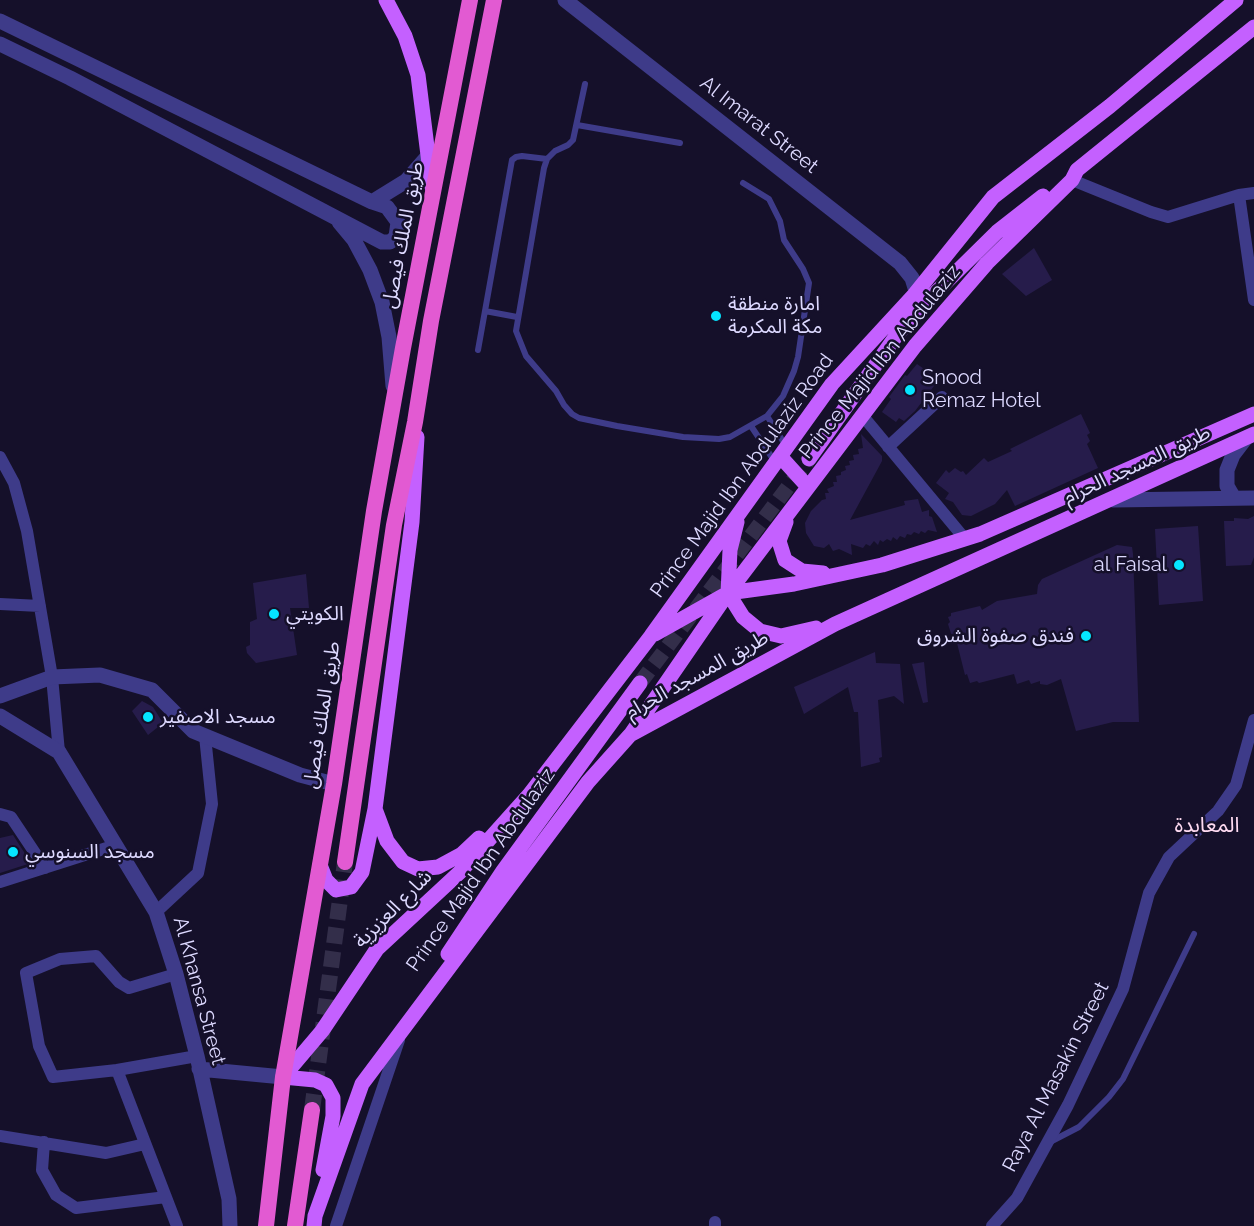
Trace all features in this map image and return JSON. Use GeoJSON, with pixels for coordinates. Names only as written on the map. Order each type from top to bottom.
{"type":"FeatureCollection","features":[{"type":"Feature","properties":{"kind":"highway","name":"طريق الملك فيصل"},"geometry":{"type":"LineString","coordinates":[[266,1226],[283,1077],[320,865],[374,511],[470,0]]}},
{"type":"Feature","properties":{"kind":"highway"},"geometry":{"type":"LineString","coordinates":[[345,862],[394,525],[431,321],[496,4]]}},
{"type":"Feature","properties":{"kind":"highway"},"geometry":{"type":"LineString","coordinates":[[295,1226],[312,1110]]}},
{"type":"Feature","properties":{"kind":"main road"},"geometry":{"type":"LineString","coordinates":[[386,0],[405,36],[418,75],[433,193]]}},
{"type":"Feature","properties":{"kind":"main road","name":"Prince Majid Ibn Abdulaziz Road"},"geometry":{"type":"LineString","coordinates":[[651,636],[832,384],[916,291],[993,197],[1110,106],[1236,0]]}},
{"type":"Feature","properties":{"kind":"main road","name":"Prince Majid Ibn Abdulaziz"},"geometry":{"type":"LineString","coordinates":[[809,459],[896,336],[930,298],[997,232],[1075,175],[1254,27]]}},
{"type":"Feature","properties":{"kind":"main road","name":"Prince Majid Ibn Abdulaziz"},"geometry":{"type":"LineString","coordinates":[[630,735],[728,592],[915,346],[987,263],[1075,175]]}},
{"type":"Feature","properties":{"kind":"main road"},"geometry":{"type":"LineString","coordinates":[[320,865],[326,880],[336,890],[351,887],[362,872],[375,809],[412,522],[420,389]]}},
{"type":"Feature","properties":{"kind":"main road","name":"طريق المسجد الحرام"},"geometry":{"type":"LineString","coordinates":[[651,636],[728,592],[794,584],[882,565],[965,539],[1254,414]]}},
{"type":"Feature","properties":{"kind":"main road","name":"طريق المسجد الحرام"},"geometry":{"type":"LineString","coordinates":[[315,1221],[362,1084],[588,783],[630,735],[835,624],[1250,436]]}},
{"type":"Feature","properties":{"kind":"main road"},"geometry":{"type":"LineString","coordinates":[[781,455],[808,487]]}},
{"type":"Feature","properties":{"kind":"main road"},"geometry":{"type":"LineString","coordinates":[[790,510],[779,541],[785,560],[802,571],[835,575]]}},
{"type":"Feature","properties":{"kind":"main road"},"geometry":{"type":"LineString","coordinates":[[739,513],[730,550],[728,592],[743,617],[760,631],[781,636],[835,624]]}},
{"type":"Feature","properties":{"kind":"main road","name":"شارع العزيزية"},"geometry":{"type":"LineString","coordinates":[[283,1077],[322,1030],[377,949],[460,872],[529,795],[651,636]]}},
{"type":"Feature","properties":{"kind":"main road","name":"Prince Majid Ibn Abdulaziz"},"geometry":{"type":"LineString","coordinates":[[362,1084],[503,871],[640,683]]}},
{"type":"Feature","properties":{"kind":"main road"},"geometry":{"type":"LineString","coordinates":[[375,809],[387,841],[403,862],[418,869],[438,867],[462,854],[529,795]]}},
{"type":"Feature","properties":{"kind":"main road"},"geometry":{"type":"LineString","coordinates":[[283,1077],[315,1080],[326,1085],[333,1098],[333,1116],[315,1221]]}},
{"type":"Feature","properties":{"kind":"street","name":"Al Imarat Street"},"geometry":{"type":"LineString","coordinates":[[565,0],[900,263],[912,278],[916,291]]}},
{"type":"Feature","properties":{"kind":"street"},"geometry":{"type":"LineString","coordinates":[[0,21],[372,202],[387,207],[398,222],[396,237],[390,242],[381,242],[70,78],[0,44]]}},
{"type":"Feature","properties":{"kind":"street"},"geometry":{"type":"LineString","coordinates":[[70,78],[79,59]]}},
{"type":"Feature","properties":{"kind":"street"},"geometry":{"type":"LineString","coordinates":[[372,202],[406,182],[428,156]]}},
{"type":"Feature","properties":{"kind":"street"},"geometry":{"type":"LineString","coordinates":[[1075,175],[1151,212],[1168,217],[1239,195],[1254,193]]}},
{"type":"Feature","properties":{"kind":"street"},"geometry":{"type":"LineString","coordinates":[[1239,195],[1254,300]]}},
{"type":"Feature","properties":{"kind":"street"},"geometry":{"type":"LineString","coordinates":[[333,215],[354,240],[370,270],[382,302],[389,337],[394,397]]}},
{"type":"Feature","properties":{"kind":"street"},"geometry":{"type":"LineString","coordinates":[[900,263],[914,268],[936,267]]}},
{"type":"Feature","properties":{"kind":"street"},"geometry":{"type":"LineString","coordinates":[[888,447],[942,397]]}},
{"type":"Feature","properties":{"kind":"street"},"geometry":{"type":"LineString","coordinates":[[862,415],[965,539]]}},
{"type":"Feature","properties":{"kind":"street"},"geometry":{"type":"LineString","coordinates":[[1234,498],[1227,486],[1227,470],[1233,454],[1250,436]]}},
{"type":"Feature","properties":{"kind":"street"},"geometry":{"type":"LineString","coordinates":[[0,457],[14,483],[27,531],[52,677],[59,752]]}},
{"type":"Feature","properties":{"kind":"street"},"geometry":{"type":"LineString","coordinates":[[1113,500],[1254,498]]}},
{"type":"Feature","properties":{"kind":"street"},"geometry":{"type":"LineString","coordinates":[[0,604],[40,606]]}},
{"type":"Feature","properties":{"kind":"street"},"geometry":{"type":"LineString","coordinates":[[0,696],[52,677],[100,675],[152,690],[193,731],[300,775],[333,784]]}},
{"type":"Feature","properties":{"kind":"street","name":"Al Khansa Street"},"geometry":{"type":"LineString","coordinates":[[0,716],[59,752],[156,912],[177,974],[198,1063],[229,1199],[230,1226]]}},
{"type":"Feature","properties":{"kind":"street","name":"Raya Al Masakin Street"},"geometry":{"type":"LineString","coordinates":[[992,1226],[1017,1198],[1068,1105],[1123,989],[1149,893],[1169,857],[1218,811],[1236,785],[1254,720]]}},
{"type":"Feature","properties":{"kind":"street"},"geometry":{"type":"LineString","coordinates":[[156,912],[198,873],[212,804],[205,736]]}},
{"type":"Feature","properties":{"kind":"street"},"geometry":{"type":"LineString","coordinates":[[0,814],[11,817],[45,868]]}},
{"type":"Feature","properties":{"kind":"street"},"geometry":{"type":"LineString","coordinates":[[0,882],[116,845]]}},
{"type":"Feature","properties":{"kind":"street"},"geometry":{"type":"LineString","coordinates":[[177,974],[129,988],[118,982],[96,956],[60,959],[26,973],[39,1046],[52,1077],[198,1063],[283,1077]]}},
{"type":"Feature","properties":{"kind":"street"},"geometry":{"type":"LineString","coordinates":[[336,1226],[402,1031]]}},
{"type":"Feature","properties":{"kind":"street"},"geometry":{"type":"LineString","coordinates":[[117,1070],[177,1226]]}},
{"type":"Feature","properties":{"kind":"street"},"geometry":{"type":"LineString","coordinates":[[0,1136],[105,1153],[146,1144]]}},
{"type":"Feature","properties":{"kind":"street"},"geometry":{"type":"LineString","coordinates":[[44,1142],[42,1170],[56,1195],[76,1208],[166,1197]]}},
{"type":"Feature","properties":{"kind":"lane"},"geometry":{"type":"LineString","coordinates":[[585,84],[573,140],[547,159],[544,168],[516,330],[526,356],[564,405],[579,418],[704,439],[730,437],[767,416],[783,396],[794,371],[808,283],[807,275],[784,240],[780,221],[769,199],[743,183]]}},
{"type":"Feature","properties":{"kind":"lane"},"geometry":{"type":"LineString","coordinates":[[577,125],[680,143]]}},
{"type":"Feature","properties":{"kind":"lane"},"geometry":{"type":"LineString","coordinates":[[478,350],[512,160],[516,157],[547,159]]}},
{"type":"Feature","properties":{"kind":"lane"},"geometry":{"type":"LineString","coordinates":[[485,311],[517,317]]}},
{"type":"Feature","properties":{"kind":"lane"},"geometry":{"type":"LineString","coordinates":[[767,416],[781,455]]}},
{"type":"Feature","properties":{"kind":"lane"},"geometry":{"type":"LineString","coordinates":[[751,426],[781,455]]}},
{"type":"Feature","properties":{"kind":"lane"},"geometry":{"type":"LineString","coordinates":[[1047,1143],[1079,1127],[1109,1097],[1123,1079],[1194,934]]}},
{"type":"Feature","properties":{"kind":"building"},"geometry":{"type":"Polygon","coordinates":[[[1034,248],[1052,280],[1026,296],[1002,274],[1034,248]]]}},
{"type":"Feature","properties":{"kind":"building","name":"Snood Remaz Hotel"},"geometry":{"type":"Polygon","coordinates":[[[917,364],[931,374],[934,386],[915,411],[904,421],[899,418],[896,422],[882,412],[891,399],[889,397],[905,375],[907,376],[917,364]]]}},
{"type":"Feature","properties":{"kind":"building"},"geometry":{"type":"Polygon","coordinates":[[[1081,414],[1090,433],[1087,435],[1090,441],[1087,444],[1098,468],[1015,506],[1007,490],[995,504],[971,516],[962,515],[953,502],[945,499],[949,493],[936,483],[946,470],[949,473],[955,468],[966,475],[984,458],[988,462],[1081,414]]]}},
{"type":"Feature","properties":{"kind":"building"},"geometry":{"type":"Polygon","coordinates":[[[861,434],[882,456],[882,461],[850,520],[905,505],[904,501],[918,499],[922,512],[929,510],[929,516],[932,517],[937,532],[928,530],[925,533],[921,531],[919,534],[914,532],[911,535],[907,534],[905,538],[900,536],[897,540],[893,537],[891,541],[880,540],[878,545],[874,541],[870,546],[866,544],[863,548],[851,544],[852,555],[839,549],[833,551],[829,544],[824,548],[814,546],[806,533],[805,523],[811,511],[826,499],[825,493],[829,493],[827,489],[834,486],[833,482],[837,482],[836,476],[846,470],[845,466],[850,465],[849,461],[854,460],[853,455],[859,454],[858,449],[863,448],[861,434]]]}},
{"type":"Feature","properties":{"kind":"building"},"geometry":{"type":"Polygon","coordinates":[[[1254,516],[1254,557],[1251,565],[1226,566],[1224,521],[1234,521],[1234,518],[1248,519],[1254,516]]]}},
{"type":"Feature","properties":{"kind":"building","name":"al Faisal"},"geometry":{"type":"Polygon","coordinates":[[[1198,526],[1203,601],[1159,605],[1155,529],[1198,526]]]}},
{"type":"Feature","properties":{"kind":"building","name":"فندق صفوة الشروق"},"geometry":{"type":"Polygon","coordinates":[[[1117,545],[1132,547],[1133,554],[1139,722],[1113,722],[1076,731],[1061,679],[1047,685],[1040,684],[1040,681],[1031,684],[1029,680],[1017,684],[1014,674],[979,683],[977,681],[970,683],[967,674],[965,675],[956,639],[953,640],[948,624],[950,622],[948,617],[951,613],[980,606],[982,610],[997,601],[1037,594],[1038,585],[1042,579],[1117,545]]]}},
{"type":"Feature","properties":{"kind":"building","name":"الكويتي"},"geometry":{"type":"Polygon","coordinates":[[[306,574],[309,608],[290,608],[297,655],[256,663],[247,653],[246,647],[250,645],[250,622],[257,619],[253,583],[306,574]]]}},
{"type":"Feature","properties":{"kind":"building"},"geometry":{"type":"Polygon","coordinates":[[[875,652],[876,663],[900,664],[904,704],[894,696],[878,700],[882,757],[879,758],[880,762],[861,767],[858,712],[854,712],[848,687],[804,714],[794,687],[875,652]]]}},
{"type":"Feature","properties":{"kind":"building"},"geometry":{"type":"Polygon","coordinates":[[[924,662],[928,702],[923,703],[912,664],[924,662]]]}},
{"type":"Feature","properties":{"kind":"building","name":"مسجد الاصفير"},"geometry":{"type":"Polygon","coordinates":[[[142,701],[153,707],[163,723],[148,735],[132,711],[142,701]]]}},
{"type":"Feature","properties":{"kind":"building","name":"مسجد السنوسي"},"geometry":{"type":"Polygon","coordinates":[[[13,835],[31,863],[0,873],[0,838],[13,835]]]}},
{"type":"Feature","properties":{"kind":"tunnel"},"geometry":{"type":"LineString","coordinates":[[640,683],[809,459]]}},
{"type":"Feature","properties":{"kind":"tunnel"},"geometry":{"type":"LineString","coordinates":[[312,1110],[345,862]]}},
{"type":"Feature","properties":{"kind":"place","name":"امارة منطقة مكة المكرمة"},"geometry":{"type":"Point","coordinates":[716,316]}},
{"type":"Feature","properties":{"kind":"place","name":"Snood Remaz Hotel"},"geometry":{"type":"Point","coordinates":[910,390]}},
{"type":"Feature","properties":{"kind":"place","name":"al Faisal"},"geometry":{"type":"Point","coordinates":[1179,565]}},
{"type":"Feature","properties":{"kind":"place","name":"الكويتي"},"geometry":{"type":"Point","coordinates":[274,614]}},
{"type":"Feature","properties":{"kind":"place","name":"فندق صفوة الشروق"},"geometry":{"type":"Point","coordinates":[1086,636]}},
{"type":"Feature","properties":{"kind":"place","name":"مسجد الاصفير"},"geometry":{"type":"Point","coordinates":[148,717]}},
{"type":"Feature","properties":{"kind":"place","name":"مسجد السنوسي"},"geometry":{"type":"Point","coordinates":[13,852]}},
{"type":"Feature","properties":{"kind":"district","name":"المعابدة"},"geometry":{"type":"Point","coordinates":[1207,826]}}]}
